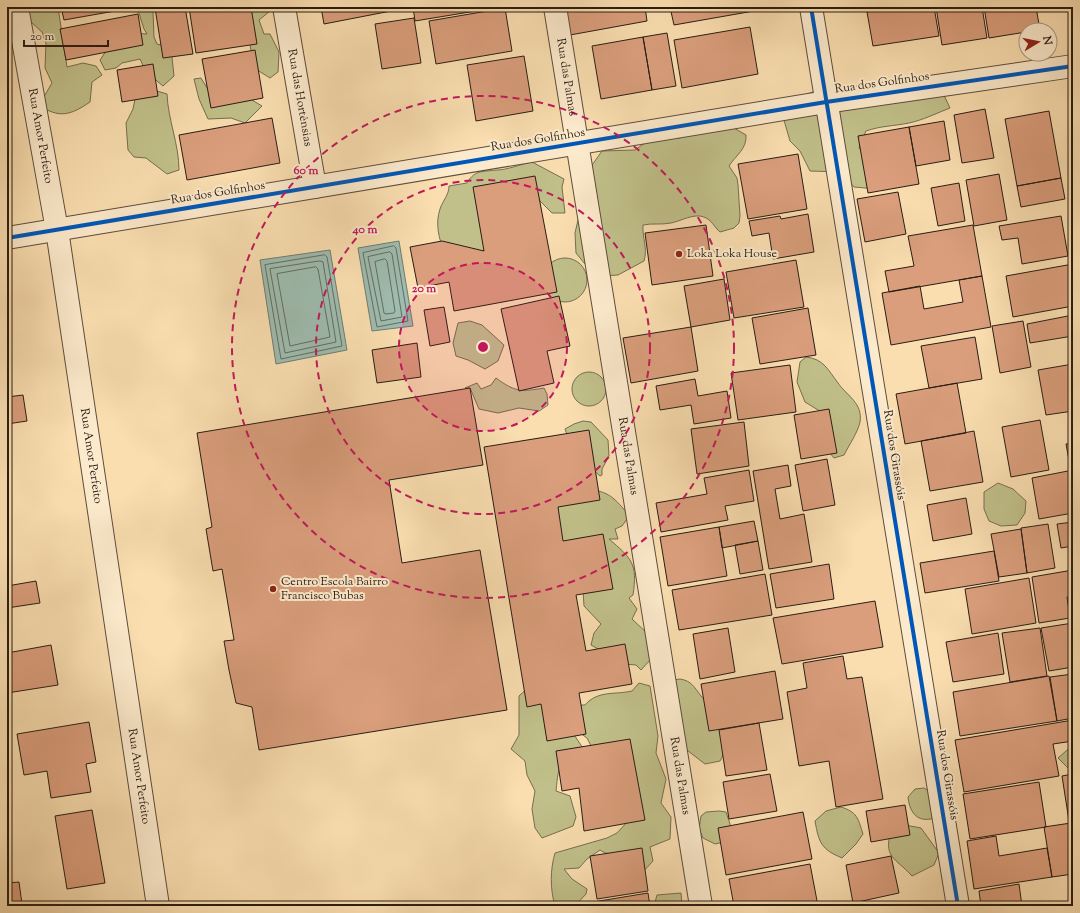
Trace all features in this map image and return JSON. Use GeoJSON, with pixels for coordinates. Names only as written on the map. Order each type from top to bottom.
{"type":"FeatureCollection","features":[{"type":"Feature","properties":{"kind":"street","name":"Rua Amor Perfeito"},"geometry":{"type":"LineString","coordinates":[[17,7],[57,230],[158,906]]}},
{"type":"Feature","properties":{"kind":"street","name":"Rua das Hortênsias"},"geometry":{"type":"LineString","coordinates":[[284,7],[315,188]]}},
{"type":"Feature","properties":{"kind":"street","name":"Rua das Palmas"},"geometry":{"type":"LineString","coordinates":[[555,7],[701,906]]}},
{"type":"Feature","properties":{"kind":"street","name":"Rua dos Girassóis"},"geometry":{"type":"LineString","coordinates":[[811,7],[958,906]]}},
{"type":"Feature","properties":{"kind":"street","name":"Rua dos Golfinhos"},"geometry":{"type":"LineString","coordinates":[[7,238],[826,102],[1073,66]]}},
{"type":"Feature","properties":{"kind":"shaded area"},"geometry":{"type":"Polygon","coordinates":[[[22,7],[58,7],[67,67],[83,63],[96,66],[102,75],[92,82],[90,102],[77,110],[65,114],[53,112],[39,105],[52,83],[45,68],[46,43],[42,32],[31,22],[23,25],[22,7]]]}},
{"type":"Feature","properties":{"kind":"shaded area"},"geometry":{"type":"Polygon","coordinates":[[[137,7],[158,7],[153,12],[154,37],[157,44],[171,48],[174,76],[163,86],[146,72],[140,59],[122,63],[116,68],[105,70],[100,60],[110,45],[131,33],[147,34],[137,7]]]}},
{"type":"Feature","properties":{"kind":"shaded area"},"geometry":{"type":"Polygon","coordinates":[[[238,7],[269,7],[270,11],[259,20],[264,34],[270,34],[279,52],[278,72],[270,78],[254,68],[248,33],[238,7]]]}},
{"type":"Feature","properties":{"kind":"shaded area"},"geometry":{"type":"Polygon","coordinates":[[[201,78],[212,96],[242,94],[262,106],[245,123],[231,118],[208,119],[199,99],[194,79],[201,78]]]}},
{"type":"Feature","properties":{"kind":"shaded area"},"geometry":{"type":"Polygon","coordinates":[[[862,87],[942,91],[950,108],[914,122],[866,131],[859,148],[870,157],[876,189],[854,187],[841,172],[810,171],[800,151],[790,141],[779,103],[816,91],[862,87]]]}},
{"type":"Feature","properties":{"kind":"shaded area"},"geometry":{"type":"Polygon","coordinates":[[[150,89],[167,94],[169,113],[179,160],[179,170],[167,174],[146,158],[134,157],[128,150],[126,123],[133,109],[135,99],[150,89]]]}},
{"type":"Feature","properties":{"kind":"shaded area"},"geometry":{"type":"Polygon","coordinates":[[[727,124],[746,135],[743,148],[729,166],[737,178],[738,185],[740,216],[739,223],[734,228],[720,232],[709,220],[700,216],[671,223],[643,225],[645,247],[644,261],[618,275],[603,276],[585,264],[576,253],[575,233],[590,168],[602,151],[635,150],[652,138],[680,138],[693,132],[727,124]]]}},
{"type":"Feature","properties":{"kind":"shaded area"},"geometry":{"type":"Polygon","coordinates":[[[532,162],[564,179],[562,187],[565,213],[552,213],[523,184],[497,266],[444,252],[439,236],[438,220],[440,209],[448,192],[449,186],[467,183],[473,175],[480,172],[505,169],[532,162]]]}},
{"type":"Feature","properties":{"kind":"shaded area"},"geometry":{"type":"Polygon","coordinates":[[[565,258],[577,262],[583,268],[587,280],[583,292],[577,298],[565,302],[553,298],[547,292],[543,280],[547,268],[553,262],[565,258]]]}},
{"type":"Feature","properties":{"kind":"shaded area"},"geometry":{"type":"Polygon","coordinates":[[[470,321],[482,325],[504,345],[498,361],[485,369],[468,360],[456,356],[453,343],[458,323],[470,321]]]}},
{"type":"Feature","properties":{"kind":"shaded area"},"geometry":{"type":"Polygon","coordinates":[[[806,357],[817,360],[825,366],[842,388],[854,400],[859,410],[859,426],[844,455],[834,458],[830,453],[823,413],[805,402],[797,382],[800,362],[806,357]]]}},
{"type":"Feature","properties":{"kind":"shaded area"},"geometry":{"type":"Polygon","coordinates":[[[586,372],[592,372],[596,373],[603,379],[606,389],[605,396],[599,403],[592,406],[586,406],[582,405],[575,399],[572,392],[572,386],[573,382],[579,375],[586,372]]]}},
{"type":"Feature","properties":{"kind":"shaded area"},"geometry":{"type":"Polygon","coordinates":[[[496,378],[508,386],[518,390],[544,388],[547,394],[548,405],[539,411],[519,408],[498,413],[479,409],[470,388],[465,388],[477,383],[481,389],[491,385],[496,378]]]}},
{"type":"Feature","properties":{"kind":"shaded area"},"geometry":{"type":"Polygon","coordinates":[[[583,421],[591,422],[608,440],[609,456],[602,469],[602,475],[600,476],[590,467],[570,441],[565,429],[583,421]]]}},
{"type":"Feature","properties":{"kind":"shaded area"},"geometry":{"type":"Polygon","coordinates":[[[998,483],[1013,489],[1026,501],[1025,513],[1017,525],[1001,526],[989,521],[984,509],[984,492],[998,483]]]}},
{"type":"Feature","properties":{"kind":"shaded area"},"geometry":{"type":"Polygon","coordinates":[[[584,489],[598,491],[608,495],[613,498],[627,513],[627,519],[622,526],[615,529],[618,539],[609,539],[628,557],[633,568],[633,595],[629,598],[637,609],[632,619],[648,634],[650,660],[641,670],[636,665],[624,664],[591,645],[594,633],[601,624],[584,606],[582,574],[574,549],[557,539],[557,495],[584,489]]]}},
{"type":"Feature","properties":{"kind":"shaded area"},"geometry":{"type":"Polygon","coordinates":[[[680,679],[687,681],[692,685],[702,697],[713,706],[721,718],[724,725],[726,740],[723,755],[720,761],[705,764],[683,747],[673,680],[680,679]]]}},
{"type":"Feature","properties":{"kind":"shaded area"},"geometry":{"type":"Polygon","coordinates":[[[639,683],[650,686],[658,736],[656,753],[666,779],[661,803],[671,817],[670,839],[650,847],[653,861],[641,874],[618,855],[605,853],[600,850],[587,859],[579,868],[564,869],[572,879],[587,889],[586,894],[575,906],[555,906],[551,880],[555,853],[607,838],[617,833],[629,820],[587,738],[576,730],[575,705],[585,705],[590,700],[601,695],[632,691],[639,683]]]}},
{"type":"Feature","properties":{"kind":"shaded area"},"geometry":{"type":"Polygon","coordinates":[[[531,685],[570,729],[585,751],[565,761],[562,764],[558,774],[556,791],[570,796],[576,817],[573,826],[542,838],[535,828],[532,809],[535,791],[527,775],[525,761],[511,749],[519,735],[519,696],[531,685]]]}},
{"type":"Feature","properties":{"kind":"shaded area"},"geometry":{"type":"Polygon","coordinates":[[[1073,745],[1073,773],[1058,758],[1073,745]]]}},
{"type":"Feature","properties":{"kind":"shaded area"},"geometry":{"type":"Polygon","coordinates":[[[924,788],[934,794],[935,818],[924,819],[916,816],[909,803],[908,797],[915,789],[924,788]]]}},
{"type":"Feature","properties":{"kind":"shaded area"},"geometry":{"type":"Polygon","coordinates":[[[841,807],[850,811],[856,816],[863,834],[856,844],[842,858],[829,852],[822,844],[818,835],[815,821],[826,811],[841,807]]]}},
{"type":"Feature","properties":{"kind":"shaded area"},"geometry":{"type":"Polygon","coordinates":[[[706,812],[726,812],[730,824],[731,835],[724,842],[715,844],[703,838],[699,829],[701,816],[706,812]]]}},
{"type":"Feature","properties":{"kind":"shaded area"},"geometry":{"type":"Polygon","coordinates":[[[905,825],[921,828],[939,853],[934,865],[912,876],[889,851],[889,838],[892,828],[905,825]]]}},
{"type":"Feature","properties":{"kind":"shaded area"},"geometry":{"type":"Polygon","coordinates":[[[681,893],[682,906],[654,906],[657,895],[681,893]]]}},
{"type":"Feature","properties":{"kind":"water"},"geometry":{"type":"Polygon","coordinates":[[[399,241],[413,326],[372,331],[358,248],[399,241]]]}},
{"type":"Feature","properties":{"kind":"water"},"geometry":{"type":"Polygon","coordinates":[[[330,250],[347,350],[276,364],[260,260],[330,250]]]}},
{"type":"Feature","properties":{"kind":"building"},"geometry":{"type":"Polygon","coordinates":[[[61,7],[132,7],[132,8],[64,20],[61,7]]]}},
{"type":"Feature","properties":{"kind":"building"},"geometry":{"type":"Polygon","coordinates":[[[185,7],[193,54],[163,58],[155,8],[185,7]]]}},
{"type":"Feature","properties":{"kind":"building"},"geometry":{"type":"Polygon","coordinates":[[[189,7],[251,7],[257,44],[196,53],[189,7]]]}},
{"type":"Feature","properties":{"kind":"building"},"geometry":{"type":"Polygon","coordinates":[[[321,7],[390,7],[391,11],[324,24],[321,7]]]}},
{"type":"Feature","properties":{"kind":"building"},"geometry":{"type":"Polygon","coordinates":[[[413,7],[493,7],[494,8],[415,21],[413,7]]]}},
{"type":"Feature","properties":{"kind":"building"},"geometry":{"type":"Polygon","coordinates":[[[565,7],[645,7],[647,21],[570,35],[565,7]]]}},
{"type":"Feature","properties":{"kind":"building"},"geometry":{"type":"Polygon","coordinates":[[[670,7],[771,7],[771,8],[674,25],[670,7]]]}},
{"type":"Feature","properties":{"kind":"building"},"geometry":{"type":"Polygon","coordinates":[[[897,7],[934,7],[939,36],[873,46],[867,12],[897,7]]]}},
{"type":"Feature","properties":{"kind":"building"},"geometry":{"type":"Polygon","coordinates":[[[936,7],[982,7],[987,38],[942,45],[936,7]]]}},
{"type":"Feature","properties":{"kind":"building"},"geometry":{"type":"Polygon","coordinates":[[[984,7],[1036,7],[1039,22],[1018,22],[1018,33],[989,38],[984,7]]]}},
{"type":"Feature","properties":{"kind":"building"},"geometry":{"type":"Polygon","coordinates":[[[505,8],[512,51],[436,64],[429,21],[505,8]]]}},
{"type":"Feature","properties":{"kind":"building"},"geometry":{"type":"Polygon","coordinates":[[[138,14],[143,45],[66,60],[60,29],[138,14]]]}},
{"type":"Feature","properties":{"kind":"building"},"geometry":{"type":"Polygon","coordinates":[[[414,18],[421,63],[382,69],[375,24],[414,18]]]}},
{"type":"Feature","properties":{"kind":"building"},"geometry":{"type":"Polygon","coordinates":[[[750,27],[758,74],[682,88],[674,40],[750,27]]]}},
{"type":"Feature","properties":{"kind":"building"},"geometry":{"type":"Polygon","coordinates":[[[667,33],[676,86],[652,90],[643,37],[667,33]]]}},
{"type":"Feature","properties":{"kind":"building"},"geometry":{"type":"Polygon","coordinates":[[[643,37],[652,90],[601,99],[592,46],[643,37]]]}},
{"type":"Feature","properties":{"kind":"building"},"geometry":{"type":"Polygon","coordinates":[[[255,50],[263,98],[211,108],[202,59],[255,50]]]}},
{"type":"Feature","properties":{"kind":"building"},"geometry":{"type":"Polygon","coordinates":[[[524,56],[533,111],[476,121],[467,65],[524,56]]]}},
{"type":"Feature","properties":{"kind":"building"},"geometry":{"type":"Polygon","coordinates":[[[153,64],[158,96],[122,102],[117,70],[153,64]]]}},
{"type":"Feature","properties":{"kind":"building"},"geometry":{"type":"Polygon","coordinates":[[[985,109],[994,158],[962,163],[954,115],[985,109]]]}},
{"type":"Feature","properties":{"kind":"building"},"geometry":{"type":"Polygon","coordinates":[[[1049,111],[1061,178],[1017,186],[1005,119],[1049,111]]]}},
{"type":"Feature","properties":{"kind":"building"},"geometry":{"type":"Polygon","coordinates":[[[272,118],[280,163],[187,180],[179,135],[272,118]]]}},
{"type":"Feature","properties":{"kind":"building"},"geometry":{"type":"Polygon","coordinates":[[[944,121],[950,160],[916,166],[909,127],[944,121]]]}},
{"type":"Feature","properties":{"kind":"building"},"geometry":{"type":"Polygon","coordinates":[[[909,127],[919,184],[868,193],[858,136],[909,127]]]}},
{"type":"Feature","properties":{"kind":"building"},"geometry":{"type":"Polygon","coordinates":[[[798,154],[807,209],[748,219],[738,164],[798,154]]]}},
{"type":"Feature","properties":{"kind":"building"},"geometry":{"type":"Polygon","coordinates":[[[999,174],[1007,220],[974,226],[966,180],[999,174]]]}},
{"type":"Feature","properties":{"kind":"building"},"geometry":{"type":"Polygon","coordinates":[[[535,176],[557,292],[454,311],[449,282],[418,288],[410,247],[442,241],[484,251],[473,187],[535,176]]]}},
{"type":"Feature","properties":{"kind":"building"},"geometry":{"type":"Polygon","coordinates":[[[1061,178],[1065,199],[1021,207],[1017,186],[1061,178]]]}},
{"type":"Feature","properties":{"kind":"building"},"geometry":{"type":"Polygon","coordinates":[[[959,183],[965,221],[938,226],[931,188],[959,183]]]}},
{"type":"Feature","properties":{"kind":"building"},"geometry":{"type":"Polygon","coordinates":[[[898,192],[906,234],[865,242],[857,199],[898,192]]]}},
{"type":"Feature","properties":{"kind":"building"},"geometry":{"type":"Polygon","coordinates":[[[808,214],[814,252],[773,259],[769,233],[752,236],[749,221],[780,216],[781,219],[808,214]]]}},
{"type":"Feature","properties":{"kind":"building"},"geometry":{"type":"Polygon","coordinates":[[[1061,216],[1068,256],[1022,264],[1018,238],[1002,240],[999,226],[1061,216]]]}},
{"type":"Feature","properties":{"kind":"building","name":"Loka Loka House"},"geometry":{"type":"Polygon","coordinates":[[[706,225],[713,276],[652,285],[645,233],[706,225]]]}},
{"type":"Feature","properties":{"kind":"building"},"geometry":{"type":"Polygon","coordinates":[[[973,225],[982,276],[889,292],[885,271],[914,266],[908,236],[973,225]]]}},
{"type":"Feature","properties":{"kind":"building"},"geometry":{"type":"Polygon","coordinates":[[[796,260],[804,307],[734,318],[726,272],[796,260]]]}},
{"type":"Feature","properties":{"kind":"building"},"geometry":{"type":"Polygon","coordinates":[[[1073,264],[1073,306],[1013,317],[1006,276],[1073,264]]]}},
{"type":"Feature","properties":{"kind":"building"},"geometry":{"type":"Polygon","coordinates":[[[982,276],[991,327],[891,345],[882,293],[920,286],[924,309],[963,302],[959,280],[982,276]]]}},
{"type":"Feature","properties":{"kind":"building"},"geometry":{"type":"Polygon","coordinates":[[[724,279],[730,320],[691,327],[684,286],[724,279]]]}},
{"type":"Feature","properties":{"kind":"building"},"geometry":{"type":"Polygon","coordinates":[[[559,296],[570,346],[547,351],[554,383],[519,391],[501,309],[559,296]]]}},
{"type":"Feature","properties":{"kind":"building"},"geometry":{"type":"Polygon","coordinates":[[[444,307],[450,342],[430,346],[424,310],[444,307]]]}},
{"type":"Feature","properties":{"kind":"building"},"geometry":{"type":"Polygon","coordinates":[[[808,308],[816,355],[760,364],[752,318],[808,308]]]}},
{"type":"Feature","properties":{"kind":"building"},"geometry":{"type":"Polygon","coordinates":[[[1073,315],[1073,336],[1030,343],[1027,324],[1073,315]]]}},
{"type":"Feature","properties":{"kind":"building"},"geometry":{"type":"Polygon","coordinates":[[[1023,321],[1031,367],[1000,373],[992,326],[1023,321]]]}},
{"type":"Feature","properties":{"kind":"building"},"geometry":{"type":"Polygon","coordinates":[[[691,327],[698,371],[631,383],[623,338],[691,327]]]}},
{"type":"Feature","properties":{"kind":"building"},"geometry":{"type":"Polygon","coordinates":[[[975,337],[982,379],[929,388],[921,346],[975,337]]]}},
{"type":"Feature","properties":{"kind":"building"},"geometry":{"type":"Polygon","coordinates":[[[417,343],[421,377],[377,383],[372,350],[417,343]]]}},
{"type":"Feature","properties":{"kind":"building"},"geometry":{"type":"Polygon","coordinates":[[[1073,364],[1073,411],[1046,415],[1038,370],[1073,364]]]}},
{"type":"Feature","properties":{"kind":"building"},"geometry":{"type":"Polygon","coordinates":[[[790,365],[796,412],[738,420],[731,373],[790,365]]]}},
{"type":"Feature","properties":{"kind":"building"},"geometry":{"type":"Polygon","coordinates":[[[695,379],[698,396],[727,391],[731,418],[694,424],[691,405],[660,410],[656,386],[695,379]]]}},
{"type":"Feature","properties":{"kind":"building"},"geometry":{"type":"Polygon","coordinates":[[[957,383],[966,433],[905,444],[896,394],[957,383]]]}},
{"type":"Feature","properties":{"kind":"building"},"geometry":{"type":"Polygon","coordinates":[[[470,388],[483,465],[389,480],[402,563],[480,550],[507,710],[259,750],[252,707],[236,703],[229,670],[224,641],[234,640],[222,569],[213,571],[206,529],[212,527],[197,433],[470,388]]]}},
{"type":"Feature","properties":{"kind":"building"},"geometry":{"type":"Polygon","coordinates":[[[23,395],[27,421],[7,424],[7,397],[23,395]]]}},
{"type":"Feature","properties":{"kind":"building"},"geometry":{"type":"Polygon","coordinates":[[[829,409],[837,453],[801,459],[794,415],[829,409]]]}},
{"type":"Feature","properties":{"kind":"building"},"geometry":{"type":"Polygon","coordinates":[[[1040,420],[1049,470],[1011,477],[1002,427],[1040,420]]]}},
{"type":"Feature","properties":{"kind":"building"},"geometry":{"type":"Polygon","coordinates":[[[744,422],[749,466],[697,474],[691,429],[744,422]]]}},
{"type":"Feature","properties":{"kind":"building"},"geometry":{"type":"Polygon","coordinates":[[[589,430],[600,500],[558,507],[563,541],[603,534],[613,589],[576,595],[586,651],[625,644],[632,684],[579,693],[586,734],[547,741],[541,704],[527,707],[484,447],[589,430]]]}},
{"type":"Feature","properties":{"kind":"building"},"geometry":{"type":"Polygon","coordinates":[[[974,431],[983,482],[930,491],[921,441],[974,431]]]}},
{"type":"Feature","properties":{"kind":"building"},"geometry":{"type":"Polygon","coordinates":[[[1073,443],[1073,465],[1070,466],[1066,444],[1073,443]]]}},
{"type":"Feature","properties":{"kind":"building"},"geometry":{"type":"Polygon","coordinates":[[[827,459],[835,505],[803,511],[795,465],[827,459]]]}},
{"type":"Feature","properties":{"kind":"building"},"geometry":{"type":"Polygon","coordinates":[[[788,465],[791,486],[775,489],[780,519],[804,514],[812,562],[769,569],[753,471],[788,465]]]}},
{"type":"Feature","properties":{"kind":"building"},"geometry":{"type":"Polygon","coordinates":[[[749,470],[754,501],[725,506],[728,520],[661,532],[656,503],[707,494],[704,478],[749,470]]]}},
{"type":"Feature","properties":{"kind":"building"},"geometry":{"type":"Polygon","coordinates":[[[1073,470],[1073,513],[1039,519],[1032,478],[1073,470]]]}},
{"type":"Feature","properties":{"kind":"building"},"geometry":{"type":"Polygon","coordinates":[[[966,498],[972,534],[933,541],[927,505],[966,498]]]}},
{"type":"Feature","properties":{"kind":"building"},"geometry":{"type":"Polygon","coordinates":[[[754,521],[758,541],[722,548],[719,527],[754,521]]]}},
{"type":"Feature","properties":{"kind":"building"},"geometry":{"type":"Polygon","coordinates":[[[1073,522],[1073,546],[1061,548],[1057,524],[1073,522]]]}},
{"type":"Feature","properties":{"kind":"building"},"geometry":{"type":"Polygon","coordinates":[[[1048,524],[1055,568],[1027,573],[1021,528],[1048,524]]]}},
{"type":"Feature","properties":{"kind":"building"},"geometry":{"type":"Polygon","coordinates":[[[719,527],[727,576],[668,586],[660,537],[719,527]]]}},
{"type":"Feature","properties":{"kind":"building"},"geometry":{"type":"Polygon","coordinates":[[[1021,529],[1027,573],[999,577],[991,534],[1021,529]]]}},
{"type":"Feature","properties":{"kind":"building"},"geometry":{"type":"Polygon","coordinates":[[[758,541],[763,570],[740,574],[735,545],[758,541]]]}},
{"type":"Feature","properties":{"kind":"building"},"geometry":{"type":"Polygon","coordinates":[[[994,551],[999,581],[925,593],[920,563],[994,551]]]}},
{"type":"Feature","properties":{"kind":"building"},"geometry":{"type":"Polygon","coordinates":[[[829,564],[834,599],[776,608],[770,574],[829,564]]]}},
{"type":"Feature","properties":{"kind":"building"},"geometry":{"type":"Polygon","coordinates":[[[1073,570],[1073,596],[1067,597],[1070,618],[1039,623],[1032,577],[1073,570]]]}},
{"type":"Feature","properties":{"kind":"building"},"geometry":{"type":"Polygon","coordinates":[[[765,574],[772,615],[679,630],[672,590],[765,574]]]}},
{"type":"Feature","properties":{"kind":"building"},"geometry":{"type":"Polygon","coordinates":[[[1029,578],[1036,623],[972,634],[965,589],[1029,578]]]}},
{"type":"Feature","properties":{"kind":"building"},"geometry":{"type":"Polygon","coordinates":[[[36,581],[40,603],[7,608],[7,586],[36,581]]]}},
{"type":"Feature","properties":{"kind":"building"},"geometry":{"type":"Polygon","coordinates":[[[875,601],[883,647],[782,664],[773,618],[875,601]]]}},
{"type":"Feature","properties":{"kind":"building"},"geometry":{"type":"Polygon","coordinates":[[[1073,623],[1073,667],[1049,671],[1041,628],[1073,623]]]}},
{"type":"Feature","properties":{"kind":"building"},"geometry":{"type":"Polygon","coordinates":[[[728,628],[735,672],[700,679],[693,634],[728,628]]]}},
{"type":"Feature","properties":{"kind":"building"},"geometry":{"type":"Polygon","coordinates":[[[1040,628],[1047,676],[1010,682],[1002,633],[1040,628]]]}},
{"type":"Feature","properties":{"kind":"building"},"geometry":{"type":"Polygon","coordinates":[[[998,633],[1004,674],[953,682],[946,642],[998,633]]]}},
{"type":"Feature","properties":{"kind":"building"},"geometry":{"type":"Polygon","coordinates":[[[51,645],[58,685],[7,693],[7,653],[51,645]]]}},
{"type":"Feature","properties":{"kind":"building"},"geometry":{"type":"Polygon","coordinates":[[[843,656],[847,679],[862,677],[883,799],[836,807],[829,761],[799,766],[787,692],[807,688],[803,663],[843,656]]]}},
{"type":"Feature","properties":{"kind":"building"},"geometry":{"type":"Polygon","coordinates":[[[775,671],[783,719],[709,731],[701,684],[775,671]]]}},
{"type":"Feature","properties":{"kind":"building"},"geometry":{"type":"Polygon","coordinates":[[[1073,674],[1073,718],[1057,721],[1050,677],[1073,674]]]}},
{"type":"Feature","properties":{"kind":"building"},"geometry":{"type":"Polygon","coordinates":[[[1049,676],[1057,721],[960,736],[953,692],[1049,676]]]}},
{"type":"Feature","properties":{"kind":"building"},"geometry":{"type":"Polygon","coordinates":[[[1073,720],[1073,741],[1053,744],[1059,776],[964,792],[955,740],[1073,720]]]}},
{"type":"Feature","properties":{"kind":"building"},"geometry":{"type":"Polygon","coordinates":[[[89,722],[96,762],[86,764],[91,792],[51,798],[47,771],[24,775],[17,734],[89,722]]]}},
{"type":"Feature","properties":{"kind":"building"},"geometry":{"type":"Polygon","coordinates":[[[759,723],[767,770],[726,776],[719,730],[759,723]]]}},
{"type":"Feature","properties":{"kind":"building"},"geometry":{"type":"Polygon","coordinates":[[[630,739],[645,820],[584,831],[579,788],[562,791],[556,751],[630,739]]]}},
{"type":"Feature","properties":{"kind":"building"},"geometry":{"type":"Polygon","coordinates":[[[770,774],[777,811],[729,819],[723,782],[770,774]]]}},
{"type":"Feature","properties":{"kind":"building"},"geometry":{"type":"Polygon","coordinates":[[[1073,774],[1073,820],[1069,821],[1062,776],[1073,774]]]}},
{"type":"Feature","properties":{"kind":"building"},"geometry":{"type":"Polygon","coordinates":[[[1039,782],[1046,827],[970,839],[963,794],[1039,782]]]}},
{"type":"Feature","properties":{"kind":"building"},"geometry":{"type":"Polygon","coordinates":[[[905,805],[910,835],[871,842],[866,811],[905,805]]]}},
{"type":"Feature","properties":{"kind":"building"},"geometry":{"type":"Polygon","coordinates":[[[92,810],[105,883],[67,889],[55,816],[92,810]]]}},
{"type":"Feature","properties":{"kind":"building"},"geometry":{"type":"Polygon","coordinates":[[[803,812],[812,859],[726,875],[718,828],[803,812]]]}},
{"type":"Feature","properties":{"kind":"building"},"geometry":{"type":"Polygon","coordinates":[[[1071,823],[1073,837],[1073,874],[1052,877],[1044,827],[1071,823]]]}},
{"type":"Feature","properties":{"kind":"building"},"geometry":{"type":"Polygon","coordinates":[[[996,836],[999,856],[1047,848],[1052,877],[974,889],[967,841],[996,836]]]}},
{"type":"Feature","properties":{"kind":"building"},"geometry":{"type":"Polygon","coordinates":[[[642,848],[648,891],[597,899],[590,856],[642,848]]]}},
{"type":"Feature","properties":{"kind":"building"},"geometry":{"type":"Polygon","coordinates":[[[891,856],[899,893],[853,903],[846,865],[891,856]]]}},
{"type":"Feature","properties":{"kind":"building"},"geometry":{"type":"Polygon","coordinates":[[[810,864],[818,906],[734,906],[729,879],[810,864]]]}},
{"type":"Feature","properties":{"kind":"building"},"geometry":{"type":"Polygon","coordinates":[[[19,882],[22,904],[7,906],[7,883],[19,882]]]}},
{"type":"Feature","properties":{"kind":"building"},"geometry":{"type":"Polygon","coordinates":[[[1019,884],[1022,906],[981,906],[979,891],[1019,884]]]}},
{"type":"Feature","properties":{"kind":"building"},"geometry":{"type":"Polygon","coordinates":[[[648,893],[650,906],[587,906],[587,903],[648,893]]]}},
{"type":"Feature","properties":{"kind":"building"},"geometry":{"type":"Polygon","coordinates":[[[39,903],[39,906],[21,906],[39,903]]]}},
{"type":"Feature","properties":{"kind":"cycle path"},"geometry":{"type":"LineString","coordinates":[[811,7],[958,906]]}},
{"type":"Feature","properties":{"kind":"cycle path"},"geometry":{"type":"LineString","coordinates":[[7,238],[826,102],[1073,66]]}},
{"type":"Feature","properties":{"kind":"place","name":"Loka Loka House"},"geometry":{"type":"Point","coordinates":[679,254]}},
{"type":"Feature","properties":{"kind":"place","name":"Centro Escola Bairro Francisco Bubas"},"geometry":{"type":"Point","coordinates":[273,589]}}]}
